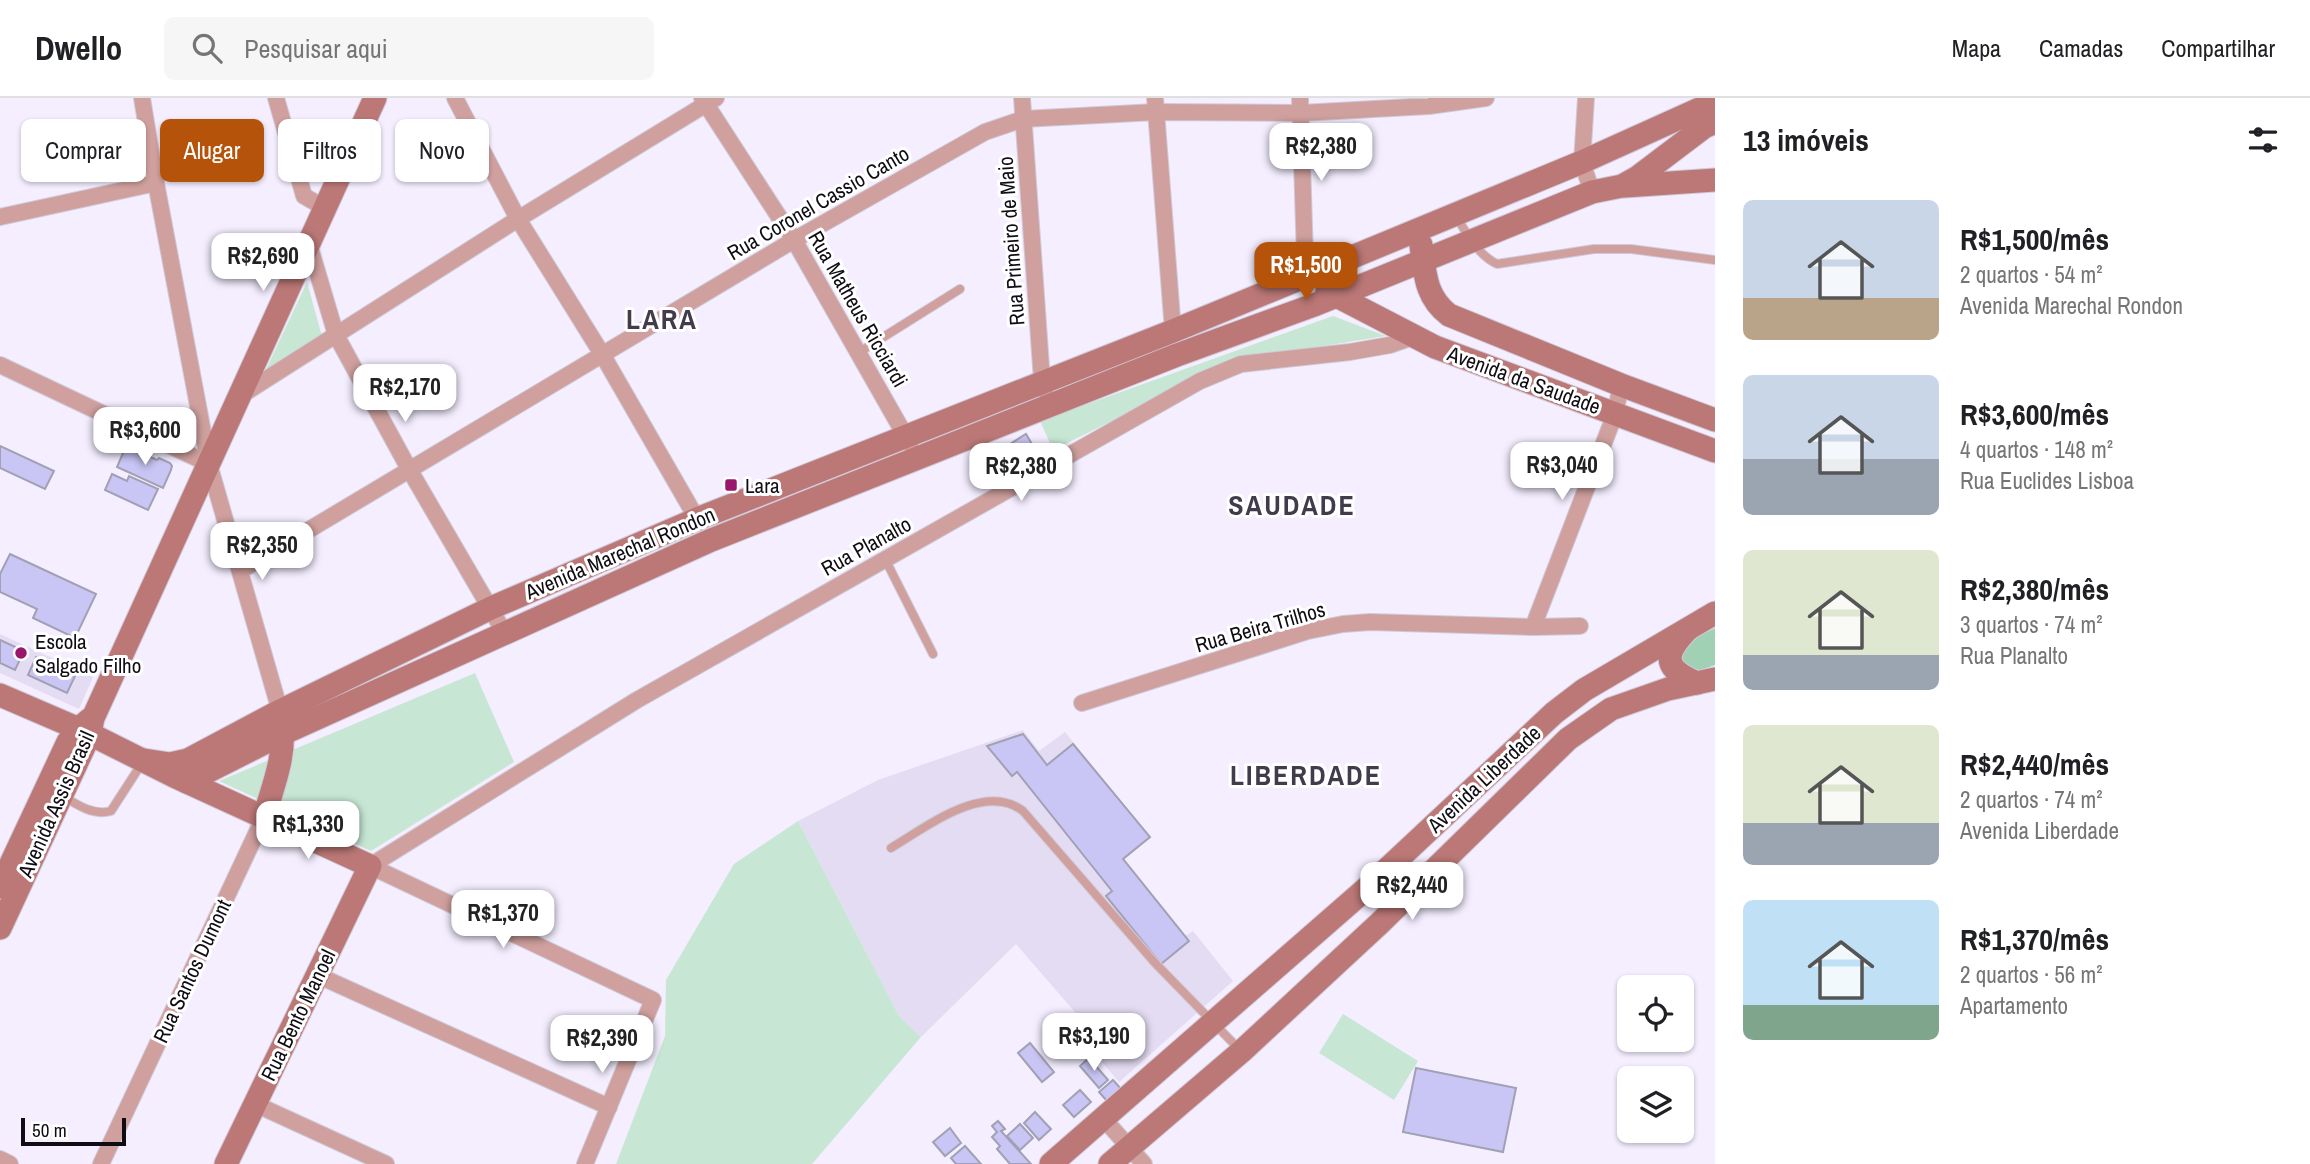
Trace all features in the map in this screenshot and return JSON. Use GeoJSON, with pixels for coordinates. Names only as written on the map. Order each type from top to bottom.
{"type":"FeatureCollection","features":[{"type":"Feature","properties":{"kind":"main road","name":"Avenida Assis Brasil"},"geometry":{"type":"LineString","coordinates":[[0,887],[61,794],[87,727],[375,98]]}},
{"type":"Feature","properties":{"kind":"main road"},"geometry":{"type":"LineString","coordinates":[[1703,120],[1715,102]]}},
{"type":"Feature","properties":{"kind":"main road","name":"Avenida Marechal Rondon"},"geometry":{"type":"LineString","coordinates":[[187,782],[282,722],[491,608],[697,519],[1173,331],[1582,162],[1703,120]]}},
{"type":"Feature","properties":{"kind":"main road","name":"Avenida Marechal Rondon"},"geometry":{"type":"LineString","coordinates":[[144,761],[170,764],[188,760],[504,632],[709,541],[1334,296],[1471,239],[1592,192],[1622,186],[1657,164],[1703,120]]}},
{"type":"Feature","properties":{"kind":"main road"},"geometry":{"type":"LineString","coordinates":[[1622,186],[1715,180]]}},
{"type":"Feature","properties":{"kind":"main road"},"geometry":{"type":"LineString","coordinates":[[1311,274],[1334,296],[1413,337],[1424,328],[1436,306],[1427,284],[1418,230]]}},
{"type":"Feature","properties":{"kind":"main road","name":"Avenida da Saudade"},"geometry":{"type":"LineString","coordinates":[[1436,306],[1448,315],[1715,420]]}},
{"type":"Feature","properties":{"kind":"main road","name":"Avenida da Saudade"},"geometry":{"type":"LineString","coordinates":[[1413,337],[1715,451]]}},
{"type":"Feature","properties":{"kind":"main road","name":"Avenida Liberdade"},"geometry":{"type":"LineString","coordinates":[[1051,1164],[1368,887],[1554,713],[1584,690],[1715,613]]}},
{"type":"Feature","properties":{"kind":"main road"},"geometry":{"type":"LineString","coordinates":[[1690,626],[1674,644],[1670,652],[1670,662],[1681,676],[1706,681]]}},
{"type":"Feature","properties":{"kind":"main road","name":"Avenida Liberdade"},"geometry":{"type":"LineString","coordinates":[[1110,1164],[1137,1156],[1242,1051],[1381,922],[1568,739],[1611,709],[1668,689],[1706,681]]}},
{"type":"Feature","properties":{"kind":"main road"},"geometry":{"type":"LineString","coordinates":[[0,695],[87,727],[144,761],[370,866]]}},
{"type":"Feature","properties":{"kind":"main road","name":"Rua Santos Dumont"},"geometry":{"type":"LineString","coordinates":[[264,817],[282,752],[282,722]]}},
{"type":"Feature","properties":{"kind":"main road","name":"Avenida Assis Brasil"},"geometry":{"type":"LineString","coordinates":[[0,928],[68,743],[87,727]]}},
{"type":"Feature","properties":{"kind":"main road","name":"Rua Bento Manoel"},"geometry":{"type":"LineString","coordinates":[[226,1164],[370,866]]}},
{"type":"Feature","properties":{"kind":"street"},"geometry":{"type":"LineString","coordinates":[[142,98],[209,464],[282,722]]}},
{"type":"Feature","properties":{"kind":"street"},"geometry":{"type":"LineString","coordinates":[[147,122],[155,98]]}},
{"type":"Feature","properties":{"kind":"street"},"geometry":{"type":"LineString","coordinates":[[276,98],[304,197],[325,208]]}},
{"type":"Feature","properties":{"kind":"street"},"geometry":{"type":"LineString","coordinates":[[455,98],[518,219],[602,354],[697,519]]}},
{"type":"Feature","properties":{"kind":"street","name":"Rua Primeiro de Maio"},"geometry":{"type":"LineString","coordinates":[[1022,98],[1042,381]]}},
{"type":"Feature","properties":{"kind":"street","name":"Rua Coronel Cassio Canto"},"geometry":{"type":"LineString","coordinates":[[240,571],[794,240],[985,132],[1023,118],[1156,105],[1300,105],[1486,98]]}},
{"type":"Feature","properties":{"kind":"street"},"geometry":{"type":"LineString","coordinates":[[1586,98],[1582,162],[1592,192]]}},
{"type":"Feature","properties":{"kind":"street"},"geometry":{"type":"LineString","coordinates":[[240,396],[708,100]]}},
{"type":"Feature","properties":{"kind":"street","name":"Rua Matheus Ricciardi"},"geometry":{"type":"LineString","coordinates":[[708,100],[794,240],[906,437]]}},
{"type":"Feature","properties":{"kind":"street"},"geometry":{"type":"LineString","coordinates":[[1156,105],[1173,331]]}},
{"type":"Feature","properties":{"kind":"street"},"geometry":{"type":"LineString","coordinates":[[1300,105],[1305,258],[1311,274]]}},
{"type":"Feature","properties":{"kind":"street"},"geometry":{"type":"LineString","coordinates":[[0,217],[156,183]]}},
{"type":"Feature","properties":{"kind":"street"},"geometry":{"type":"LineString","coordinates":[[309,244],[335,335],[504,632]]}},
{"type":"Feature","properties":{"kind":"street","name":"Rua Planalto"},"geometry":{"type":"LineString","coordinates":[[370,866],[637,700],[1200,381],[1241,364],[1350,352],[1390,345],[1413,337]]}},
{"type":"Feature","properties":{"kind":"street"},"geometry":{"type":"LineString","coordinates":[[0,365],[209,464]]}},
{"type":"Feature","properties":{"kind":"street"},"geometry":{"type":"LineString","coordinates":[[1042,381],[1049,407]]}},
{"type":"Feature","properties":{"kind":"street"},"geometry":{"type":"LineString","coordinates":[[1534,627],[1615,414],[1621,385]]}},
{"type":"Feature","properties":{"kind":"street"},"geometry":{"type":"LineString","coordinates":[[906,437],[917,459]]}},
{"type":"Feature","properties":{"kind":"street","name":"Rua Beira Trilhos"},"geometry":{"type":"LineString","coordinates":[[1083,704],[1308,631],[1343,624],[1370,622],[1580,626]]}},
{"type":"Feature","properties":{"kind":"street","name":"Rua Santos Dumont"},"geometry":{"type":"LineString","coordinates":[[101,1164],[264,817]]}},
{"type":"Feature","properties":{"kind":"street"},"geometry":{"type":"LineString","coordinates":[[370,866],[653,1000],[585,1164]]}},
{"type":"Feature","properties":{"kind":"street"},"geometry":{"type":"LineString","coordinates":[[317,975],[609,1107]]}},
{"type":"Feature","properties":{"kind":"street"},"geometry":{"type":"LineString","coordinates":[[255,1104],[386,1164]]}},
{"type":"Feature","properties":{"kind":"street"},"geometry":{"type":"LineString","coordinates":[[1103,1118],[1137,1156]]}},
{"type":"Feature","properties":{"kind":"street"},"geometry":{"type":"LineString","coordinates":[[0,1160],[10,1164]]}},
{"type":"Feature","properties":{"kind":"lane"},"geometry":{"type":"LineString","coordinates":[[1455,215],[1471,239],[1497,264],[1594,249],[1631,249],[1715,260]]}},
{"type":"Feature","properties":{"kind":"lane"},"geometry":{"type":"LineString","coordinates":[[858,353],[960,289]]}},
{"type":"Feature","properties":{"kind":"lane"},"geometry":{"type":"LineString","coordinates":[[885,559],[933,654]]}},
{"type":"Feature","properties":{"kind":"lane"},"geometry":{"type":"LineString","coordinates":[[61,794],[91,811],[111,811],[144,761]]}},
{"type":"Feature","properties":{"kind":"lane"},"geometry":{"type":"LineString","coordinates":[[891,848],[960,807],[997,801],[1013,804],[1023,811],[1155,963],[1242,1051]]}},
{"type":"Feature","properties":{"kind":"shaded area","name":"Escola Salgado Filho"},"geometry":{"type":"Polygon","coordinates":[[[0,634],[93,677],[79,709],[0,673],[0,634]]]}},
{"type":"Feature","properties":{"kind":"shaded area"},"geometry":{"type":"Polygon","coordinates":[[[1023,730],[1039,751],[1065,732],[1150,837],[1124,860],[1185,936],[1193,931],[1233,981],[1119,1082],[1091,1049],[1100,1041],[1016,944],[921,1037],[899,1016],[798,821],[878,780],[1023,730]]]}},
{"type":"Feature","properties":{"kind":"green space"},"geometry":{"type":"Polygon","coordinates":[[[307,282],[323,340],[262,378],[307,282]]]}},
{"type":"Feature","properties":{"kind":"green space"},"geometry":{"type":"Polygon","coordinates":[[[1333,316],[1386,336],[1235,360],[1053,450],[1040,421],[1333,316]]]}},
{"type":"Feature","properties":{"kind":"green space"},"geometry":{"type":"Polygon","coordinates":[[[1715,628],[1715,665],[1693,673],[1682,668],[1679,649],[1687,641],[1715,628]]]}},
{"type":"Feature","properties":{"kind":"green space"},"geometry":{"type":"Polygon","coordinates":[[[475,673],[514,762],[371,851],[219,781],[475,673]]]}},
{"type":"Feature","properties":{"kind":"green space"},"geometry":{"type":"Polygon","coordinates":[[[798,821],[899,1016],[921,1037],[812,1164],[616,1164],[665,1036],[666,980],[734,864],[798,821]]]}},
{"type":"Feature","properties":{"kind":"green space"},"geometry":{"type":"Polygon","coordinates":[[[1343,1014],[1418,1061],[1394,1100],[1319,1053],[1343,1014]]]}},
{"type":"Feature","properties":{"kind":"building"},"geometry":{"type":"Polygon","coordinates":[[[1026,434],[1036,451],[993,477],[980,456],[996,446],[999,451],[1026,434]]]}},
{"type":"Feature","properties":{"kind":"building"},"geometry":{"type":"Polygon","coordinates":[[[0,446],[54,471],[45,489],[0,468],[0,446]]]}},
{"type":"Feature","properties":{"kind":"building"},"geometry":{"type":"Polygon","coordinates":[[[126,446],[170,463],[171,470],[163,488],[117,467],[126,446]]]}},
{"type":"Feature","properties":{"kind":"building"},"geometry":{"type":"Polygon","coordinates":[[[112,474],[127,481],[129,476],[158,489],[148,510],[105,490],[112,474]]]}},
{"type":"Feature","properties":{"kind":"building"},"geometry":{"type":"Polygon","coordinates":[[[10,554],[96,594],[75,638],[33,618],[37,609],[0,592],[0,574],[10,554]]]}},
{"type":"Feature","properties":{"kind":"building"},"geometry":{"type":"Polygon","coordinates":[[[0,640],[24,651],[15,670],[0,663],[0,640]]]}},
{"type":"Feature","properties":{"kind":"building"},"geometry":{"type":"Polygon","coordinates":[[[36,657],[75,676],[67,693],[28,675],[36,657]]]}},
{"type":"Feature","properties":{"kind":"building"},"geometry":{"type":"Polygon","coordinates":[[[1023,734],[1047,765],[1073,744],[1150,837],[1123,859],[1189,941],[1161,964],[1106,896],[1112,891],[1017,772],[1012,776],[987,746],[1023,734]]]}},
{"type":"Feature","properties":{"kind":"building"},"geometry":{"type":"Polygon","coordinates":[[[1030,1043],[1054,1072],[1042,1082],[1018,1053],[1030,1043]]]}},
{"type":"Feature","properties":{"kind":"building"},"geometry":{"type":"Polygon","coordinates":[[[1089,1058],[1108,1080],[1099,1088],[1080,1066],[1089,1058]]]}},
{"type":"Feature","properties":{"kind":"building"},"geometry":{"type":"Polygon","coordinates":[[[1416,1068],[1516,1088],[1503,1152],[1403,1132],[1416,1068]]]}},
{"type":"Feature","properties":{"kind":"building"},"geometry":{"type":"Polygon","coordinates":[[[1113,1080],[1121,1089],[1107,1101],[1099,1092],[1113,1080]]]}},
{"type":"Feature","properties":{"kind":"building"},"geometry":{"type":"Polygon","coordinates":[[[1080,1090],[1091,1102],[1074,1117],[1063,1105],[1080,1090]]]}},
{"type":"Feature","properties":{"kind":"building"},"geometry":{"type":"Polygon","coordinates":[[[1035,1112],[1051,1129],[1039,1140],[1024,1123],[1035,1112]]]}},
{"type":"Feature","properties":{"kind":"building"},"geometry":{"type":"Polygon","coordinates":[[[998,1121],[1005,1129],[1001,1131],[1031,1164],[1010,1164],[997,1149],[1000,1146],[992,1137],[997,1132],[992,1126],[998,1121]]]}},
{"type":"Feature","properties":{"kind":"building"},"geometry":{"type":"Polygon","coordinates":[[[1020,1124],[1033,1138],[1020,1150],[1007,1136],[1020,1124]]]}},
{"type":"Feature","properties":{"kind":"building"},"geometry":{"type":"Polygon","coordinates":[[[950,1128],[961,1143],[945,1156],[933,1142],[950,1128]]]}},
{"type":"Feature","properties":{"kind":"building"},"geometry":{"type":"Polygon","coordinates":[[[965,1146],[981,1164],[956,1164],[951,1158],[965,1146]]]}},
{"type":"Feature","properties":{"kind":"place","name":"Lara"},"geometry":{"type":"Point","coordinates":[731,485]}},
{"type":"Feature","properties":{"kind":"place","name":"Escola Salgado Filho"},"geometry":{"type":"Point","coordinates":[21,653]}},
{"type":"Feature","properties":{"kind":"district","name":"LARA"},"geometry":{"type":"Point","coordinates":[662,319]}},
{"type":"Feature","properties":{"kind":"district","name":"SAUDADE"},"geometry":{"type":"Point","coordinates":[1292,505]}},
{"type":"Feature","properties":{"kind":"district","name":"LIBERDADE"},"geometry":{"type":"Point","coordinates":[1306,775]}}]}
